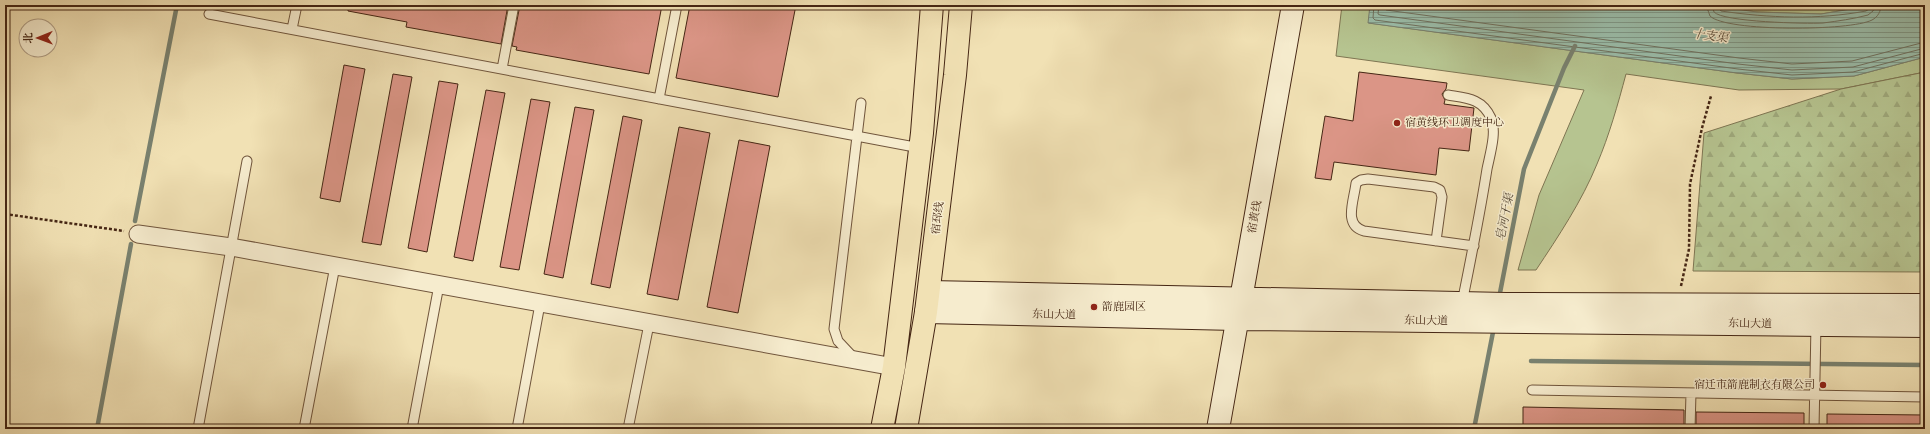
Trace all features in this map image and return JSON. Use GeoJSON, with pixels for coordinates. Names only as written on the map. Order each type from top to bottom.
{"type":"FeatureCollection","features":[{"type":"Feature","properties":{"kind":"main road"},"geometry":{"type":"LineString","coordinates":[[882,429],[894,367],[920,148],[932,5]]}},
{"type":"Feature","properties":{"kind":"main road","name":"宿邳线"},"geometry":{"type":"LineString","coordinates":[[906,429],[928,302],[956,75],[961,5]]}},
{"type":"Feature","properties":{"kind":"main road","name":"宿黄线"},"geometry":{"type":"LineString","coordinates":[[1218,429],[1238,309],[1293,10]]}},
{"type":"Feature","properties":{"kind":"main road","name":"东山大道"},"geometry":{"type":"LineString","coordinates":[[928,302],[1497,313],[1816,315],[1925,305]]}},
{"type":"Feature","properties":{"kind":"main road","name":"东山大道"},"geometry":{"type":"LineString","coordinates":[[1238,309],[1462,303],[1497,313],[1677,304],[1816,315],[1925,326]]}},
{"type":"Feature","properties":{"kind":"street"},"geometry":{"type":"LineString","coordinates":[[138,234],[335,266],[858,362],[894,367]]}},
{"type":"Feature","properties":{"kind":"lane"},"geometry":{"type":"LineString","coordinates":[[292,30],[297,5]]}},
{"type":"Feature","properties":{"kind":"lane"},"geometry":{"type":"LineString","coordinates":[[502,69],[514,5]]}},
{"type":"Feature","properties":{"kind":"lane"},"geometry":{"type":"LineString","coordinates":[[659,99],[676,5]]}},
{"type":"Feature","properties":{"kind":"lane"},"geometry":{"type":"LineString","coordinates":[[209,14],[920,148]]}},
{"type":"Feature","properties":{"kind":"lane"},"geometry":{"type":"LineString","coordinates":[[1448,95],[1475,99],[1485,108],[1491,118],[1493,135],[1474,246],[1462,303]]}},
{"type":"Feature","properties":{"kind":"lane"},"geometry":{"type":"LineString","coordinates":[[858,362],[838,341],[834,329],[861,103]]}},
{"type":"Feature","properties":{"kind":"lane"},"geometry":{"type":"LineString","coordinates":[[198,429],[247,161]]}},
{"type":"Feature","properties":{"kind":"lane"},"geometry":{"type":"LineString","coordinates":[[1436,241],[1442,196],[1440,190],[1434,187],[1368,179],[1361,180],[1356,183],[1351,215],[1352,224],[1356,229],[1436,241],[1474,246]]}},
{"type":"Feature","properties":{"kind":"lane"},"geometry":{"type":"LineString","coordinates":[[304,429],[335,266]]}},
{"type":"Feature","properties":{"kind":"lane"},"geometry":{"type":"LineString","coordinates":[[412,429],[439,285]]}},
{"type":"Feature","properties":{"kind":"lane"},"geometry":{"type":"LineString","coordinates":[[517,429],[540,304]]}},
{"type":"Feature","properties":{"kind":"lane"},"geometry":{"type":"LineString","coordinates":[[1814,429],[1816,315]]}},
{"type":"Feature","properties":{"kind":"lane"},"geometry":{"type":"LineString","coordinates":[[628,429],[649,324]]}},
{"type":"Feature","properties":{"kind":"lane"},"geometry":{"type":"LineString","coordinates":[[1532,390],[1925,397]]}},
{"type":"Feature","properties":{"kind":"lane"},"geometry":{"type":"LineString","coordinates":[[1690,429],[1691,393]]}},
{"type":"Feature","properties":{"kind":"path"},"geometry":{"type":"LineString","coordinates":[[1677,304],[1689,249],[1690,184],[1702,128],[1711,96]]}},
{"type":"Feature","properties":{"kind":"path"},"geometry":{"type":"LineString","coordinates":[[5,214],[138,234]]}},
{"type":"Feature","properties":{"kind":"green space"},"geometry":{"type":"Polygon","coordinates":[[[1342,5],[1370,5],[1369,23],[1737,73],[1792,79],[1854,76],[1925,57],[1925,72],[1841,89],[1739,90],[1626,74],[1613,120],[1601,153],[1591,178],[1577,205],[1536,270],[1518,270],[1539,195],[1584,90],[1336,56],[1342,5]]]}},
{"type":"Feature","properties":{"kind":"green space"},"geometry":{"type":"Polygon","coordinates":[[[1707,5],[1875,5],[1821,14],[1757,12],[1707,5]]]}},
{"type":"Feature","properties":{"kind":"green space"},"geometry":{"type":"Polygon","coordinates":[[[1925,72],[1925,272],[1693,271],[1704,133],[1841,89],[1925,72]]]}},
{"type":"Feature","properties":{"kind":"water","name":"十支渠"},"geometry":{"type":"Polygon","coordinates":[[[1370,5],[1707,5],[1757,12],[1821,14],[1875,5],[1925,5],[1925,57],[1854,76],[1792,79],[1737,73],[1368,23],[1370,5]]]}},
{"type":"Feature","properties":{"kind":"building"},"geometry":{"type":"Polygon","coordinates":[[[348,5],[508,5],[501,44],[406,27],[407,22],[348,11],[348,5]]]}},
{"type":"Feature","properties":{"kind":"building"},"geometry":{"type":"Polygon","coordinates":[[[520,5],[662,5],[649,74],[516,50],[517,47],[512,46],[520,5]]]}},
{"type":"Feature","properties":{"kind":"building"},"geometry":{"type":"Polygon","coordinates":[[[690,5],[796,5],[778,97],[676,78],[690,5]]]}},
{"type":"Feature","properties":{"kind":"building"},"geometry":{"type":"Polygon","coordinates":[[[344,65],[365,69],[340,202],[320,198],[344,65]]]}},
{"type":"Feature","properties":{"kind":"building","name":"宿黄线环卫调度中心"},"geometry":{"type":"Polygon","coordinates":[[[1359,72],[1447,83],[1446,89],[1442,94],[1445,100],[1444,104],[1474,108],[1469,151],[1439,148],[1436,175],[1334,162],[1331,180],[1315,178],[1325,116],[1353,121],[1359,72]]]}},
{"type":"Feature","properties":{"kind":"building"},"geometry":{"type":"Polygon","coordinates":[[[393,74],[412,77],[381,245],[362,242],[393,74]]]}},
{"type":"Feature","properties":{"kind":"building"},"geometry":{"type":"Polygon","coordinates":[[[439,81],[458,84],[427,252],[408,248],[439,81]]]}},
{"type":"Feature","properties":{"kind":"building"},"geometry":{"type":"Polygon","coordinates":[[[486,90],[505,93],[473,261],[454,257],[486,90]]]}},
{"type":"Feature","properties":{"kind":"building"},"geometry":{"type":"Polygon","coordinates":[[[531,99],[550,102],[519,270],[500,267],[531,99]]]}},
{"type":"Feature","properties":{"kind":"building"},"geometry":{"type":"Polygon","coordinates":[[[575,107],[594,110],[563,278],[544,274],[575,107]]]}},
{"type":"Feature","properties":{"kind":"building"},"geometry":{"type":"Polygon","coordinates":[[[623,116],[642,120],[610,288],[591,284],[623,116]]]}},
{"type":"Feature","properties":{"kind":"building"},"geometry":{"type":"Polygon","coordinates":[[[679,127],[710,133],[678,300],[647,294],[679,127]]]}},
{"type":"Feature","properties":{"kind":"building"},"geometry":{"type":"Polygon","coordinates":[[[739,140],[770,146],[738,313],[707,307],[739,140]]]}},
{"type":"Feature","properties":{"kind":"building"},"geometry":{"type":"Polygon","coordinates":[[[1523,407],[1684,410],[1684,429],[1523,429],[1523,407]]]}},
{"type":"Feature","properties":{"kind":"building"},"geometry":{"type":"Polygon","coordinates":[[[1696,412],[1804,413],[1804,429],[1696,429],[1696,412]]]}},
{"type":"Feature","properties":{"kind":"building"},"geometry":{"type":"Polygon","coordinates":[[[1827,414],[1925,415],[1925,429],[1827,429],[1827,414]]]}},
{"type":"Feature","properties":{"kind":"waterway"},"geometry":{"type":"LineString","coordinates":[[135,221],[177,5]]}},
{"type":"Feature","properties":{"kind":"waterway","name":"皂河干渠"},"geometry":{"type":"LineString","coordinates":[[1499,298],[1524,169],[1564,68],[1575,46]]}},
{"type":"Feature","properties":{"kind":"waterway"},"geometry":{"type":"LineString","coordinates":[[97,429],[131,244]]}},
{"type":"Feature","properties":{"kind":"waterway","name":"皂河干渠"},"geometry":{"type":"LineString","coordinates":[[1474,429],[1494,327]]}},
{"type":"Feature","properties":{"kind":"waterway"},"geometry":{"type":"LineString","coordinates":[[1531,361],[1925,365]]}},
{"type":"Feature","properties":{"kind":"place","name":"宿黄线环卫调度中心"},"geometry":{"type":"Point","coordinates":[1397,123]}},
{"type":"Feature","properties":{"kind":"place","name":"箭鹿园区"},"geometry":{"type":"Point","coordinates":[1094,307]}},
{"type":"Feature","properties":{"kind":"place","name":"宿迁市箭鹿制衣有限公司"},"geometry":{"type":"Point","coordinates":[1823,385]}}]}
